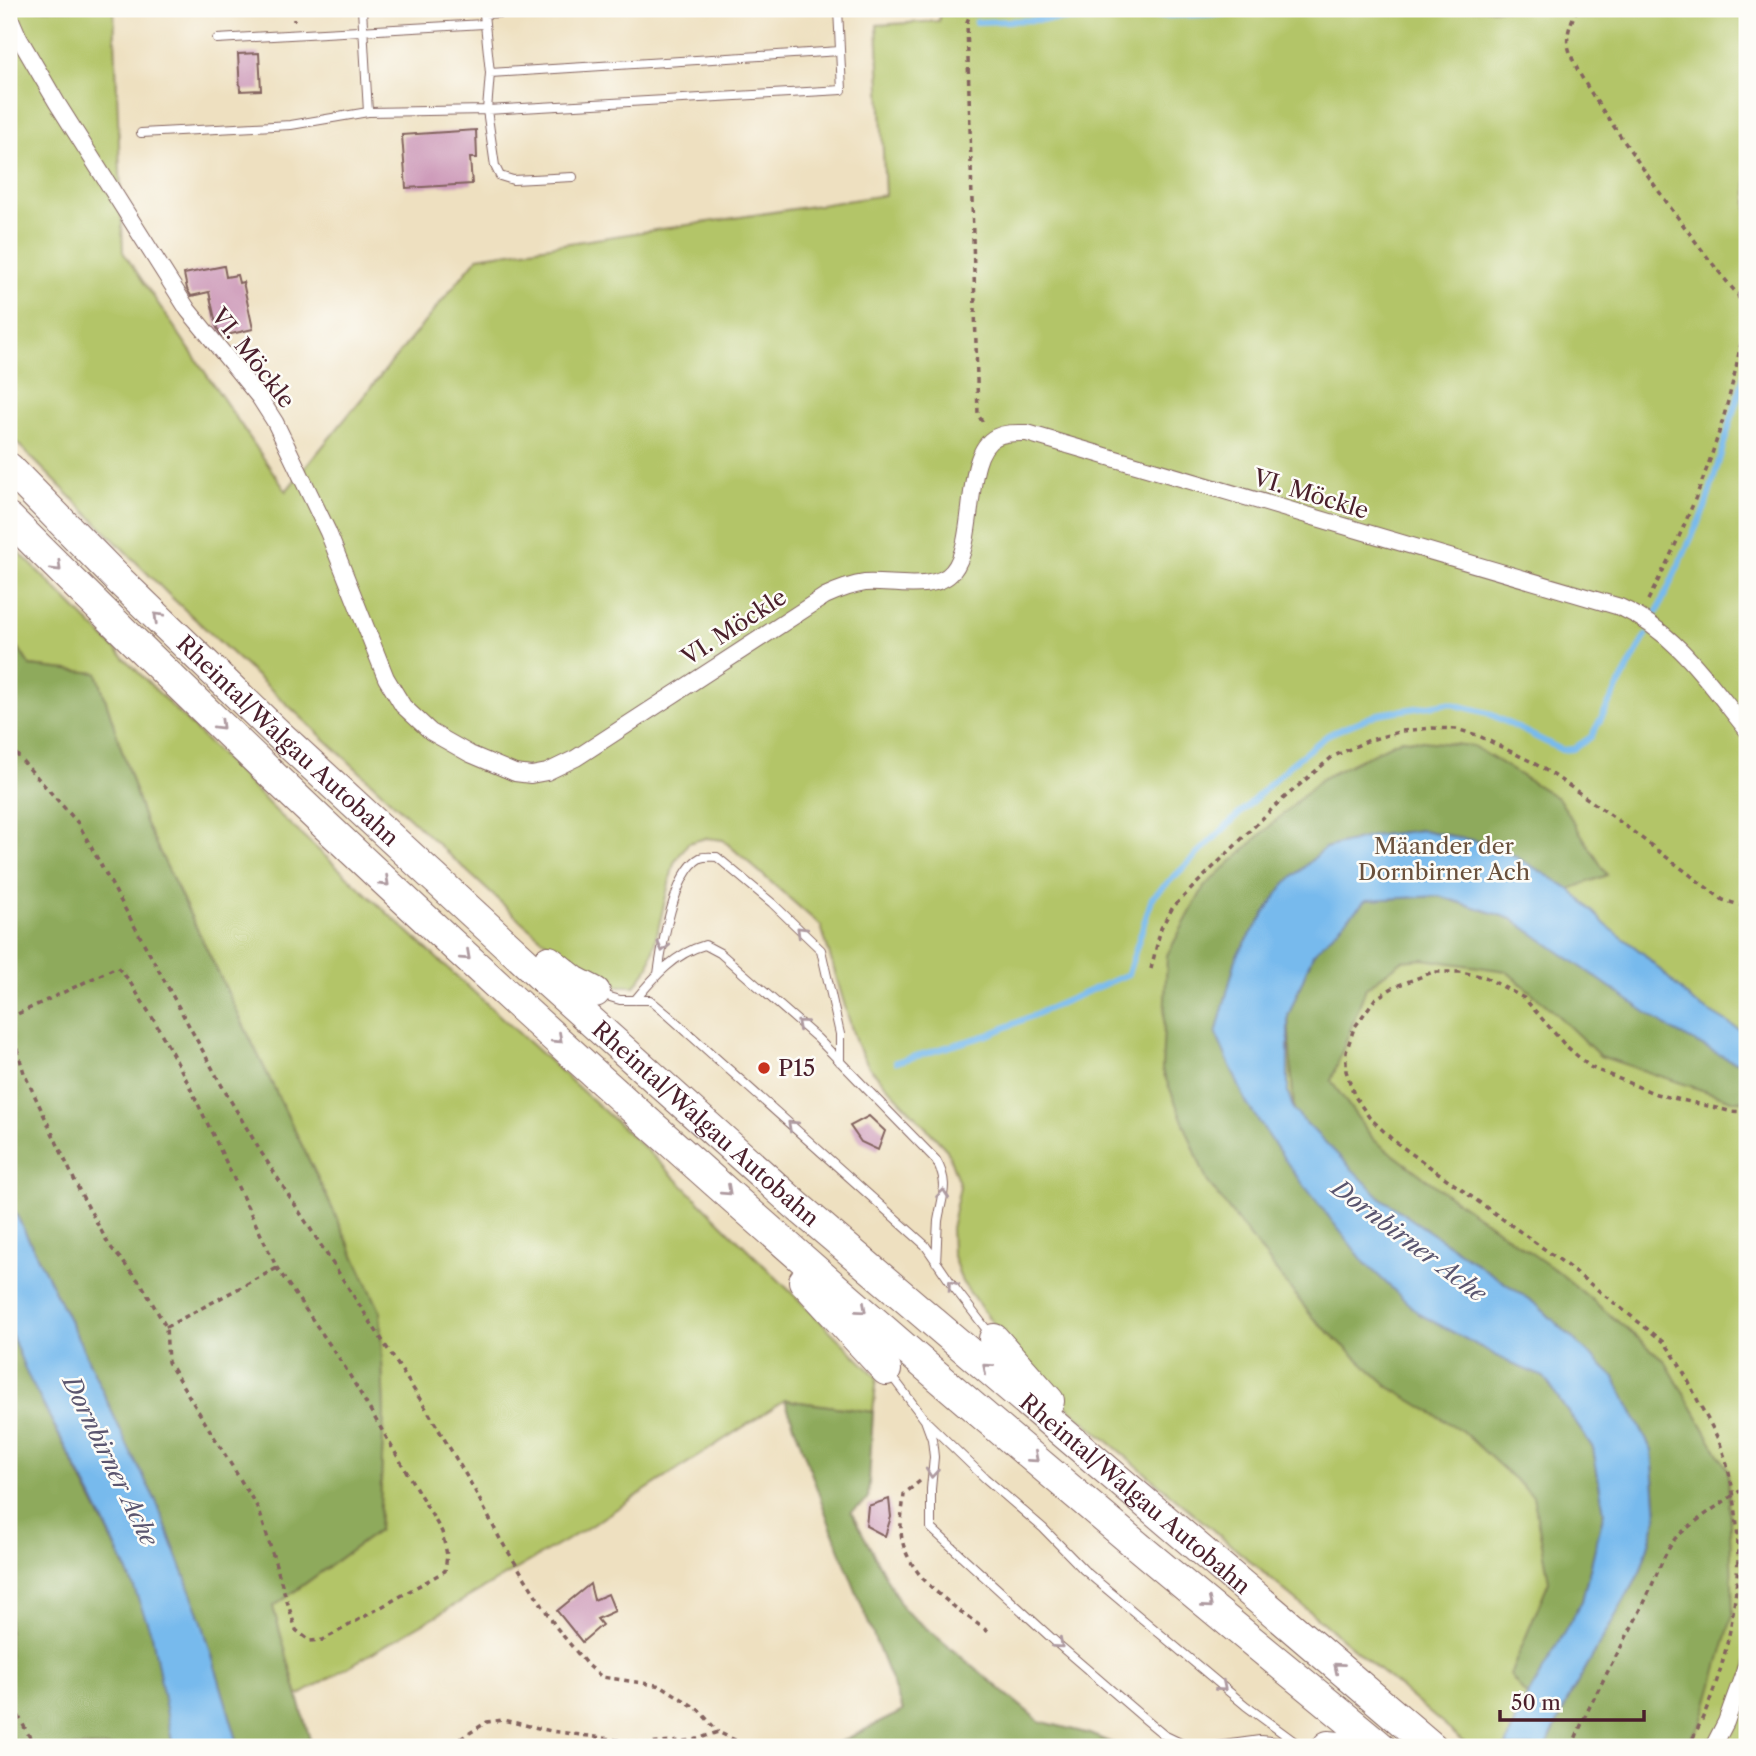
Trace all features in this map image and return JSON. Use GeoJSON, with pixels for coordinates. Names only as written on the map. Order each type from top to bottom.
{"type":"FeatureCollection","features":[{"type":"Feature","properties":{"kind":"highway","name":"Rheintal/Walgau Autobahn"},"geometry":{"type":"LineString","coordinates":[[9,468],[121,582],[274,730],[475,916],[796,1205],[1432,1747]]}},
{"type":"Feature","properties":{"kind":"highway","name":"Rheintal/Walgau Autobahn"},"geometry":{"type":"LineString","coordinates":[[9,518],[325,825],[456,947],[755,1216],[1088,1505],[1381,1747]]}},
{"type":"Feature","properties":{"kind":"highway"},"geometry":{"type":"LineString","coordinates":[[475,916],[520,937],[574,981],[595,992]]}},
{"type":"Feature","properties":{"kind":"highway"},"geometry":{"type":"LineString","coordinates":[[755,1216],[764,1244],[800,1277],[886,1370]]}},
{"type":"Feature","properties":{"kind":"highway"},"geometry":{"type":"LineString","coordinates":[[994,1339],[1113,1476]]}},
{"type":"Feature","properties":{"kind":"street","name":"VI. Möckle"},"geometry":{"type":"LineString","coordinates":[[9,15],[19,38],[57,103],[188,310],[259,397],[275,422],[328,532],[386,678],[402,706],[431,733],[470,754],[515,773],[531,775],[547,772],[585,752],[825,596],[865,583],[939,583],[953,571],[964,548],[977,464],[993,438],[1007,433],[1027,433],[1620,607],[1639,616],[1676,643],[1747,730]]}},
{"type":"Feature","properties":{"kind":"street"},"geometry":{"type":"LineString","coordinates":[[1713,1747],[1726,1722],[1747,1664]]}},
{"type":"Feature","properties":{"kind":"lane"},"geometry":{"type":"LineString","coordinates":[[362,9],[368,111]]}},
{"type":"Feature","properties":{"kind":"lane"},"geometry":{"type":"LineString","coordinates":[[572,9],[484,14],[484,24],[490,73],[487,110],[495,166],[500,176],[513,180],[573,177]]}},
{"type":"Feature","properties":{"kind":"lane"},"geometry":{"type":"LineString","coordinates":[[141,133],[292,125],[368,111],[487,110],[842,90],[838,9]]}},
{"type":"Feature","properties":{"kind":"lane"},"geometry":{"type":"LineString","coordinates":[[217,39],[484,24]]}},
{"type":"Feature","properties":{"kind":"lane"},"geometry":{"type":"LineString","coordinates":[[490,73],[840,51]]}},
{"type":"Feature","properties":{"kind":"lane"},"geometry":{"type":"LineString","coordinates":[[658,974],[676,897],[689,867],[702,857],[716,857],[772,903],[821,950],[841,1034],[840,1062]]}},
{"type":"Feature","properties":{"kind":"lane"},"geometry":{"type":"LineString","coordinates":[[635,1000],[658,974],[691,949],[705,945],[720,953],[817,1038],[936,1160],[944,1174],[936,1262]]}},
{"type":"Feature","properties":{"kind":"lane"},"geometry":{"type":"LineString","coordinates":[[595,992],[620,1000],[650,1000],[668,1015],[925,1245],[994,1339]]}},
{"type":"Feature","properties":{"kind":"lane"},"geometry":{"type":"LineString","coordinates":[[886,1370],[926,1420],[985,1478],[1043,1528],[1084,1570],[1246,1706],[1295,1742]]}},
{"type":"Feature","properties":{"kind":"lane"},"geometry":{"type":"LineString","coordinates":[[926,1420],[934,1457],[931,1528],[1146,1720],[1164,1735],[1189,1747]]}},
{"type":"Feature","properties":{"kind":"lane"},"geometry":{"type":"LineString","coordinates":[[1209,1747],[1260,1740],[1334,1747]]}},
{"type":"Feature","properties":{"kind":"path"},"geometry":{"type":"LineString","coordinates":[[972,9],[967,22],[978,415],[993,438]]}},
{"type":"Feature","properties":{"kind":"path"},"geometry":{"type":"LineString","coordinates":[[1577,9],[1570,26],[1568,43],[1596,100],[1661,193],[1738,295],[1744,310],[1735,374],[1703,480],[1682,531],[1639,616]]}},
{"type":"Feature","properties":{"kind":"path"},"geometry":{"type":"LineString","coordinates":[[1738,295],[1747,284]]}},
{"type":"Feature","properties":{"kind":"path"},"geometry":{"type":"LineString","coordinates":[[1151,969],[1161,928],[1173,907],[1277,804],[1340,751],[1402,730],[1456,729],[1477,735],[1511,751],[1555,776],[1671,859],[1723,900],[1747,907]]}},
{"type":"Feature","properties":{"kind":"path"},"geometry":{"type":"LineString","coordinates":[[9,746],[78,823],[241,1118],[427,1410],[506,1549],[556,1627],[588,1666],[602,1677],[662,1686],[699,1710],[719,1732],[750,1747]]}},
{"type":"Feature","properties":{"kind":"path"},"geometry":{"type":"LineString","coordinates":[[117,967],[128,979],[155,1022],[185,1077],[276,1268],[342,1364],[442,1532],[447,1555],[445,1571],[323,1640],[310,1641],[296,1630],[259,1510],[168,1362],[166,1327],[142,1285],[109,1245],[80,1192],[24,1073],[9,1020],[117,967]]}},
{"type":"Feature","properties":{"kind":"path"},"geometry":{"type":"LineString","coordinates":[[1688,1747],[1702,1722],[1722,1661],[1733,1614],[1737,1545],[1734,1494],[1722,1448],[1712,1426],[1681,1367],[1664,1342],[1561,1261],[1394,1141],[1368,1116],[1354,1095],[1346,1071],[1346,1052],[1354,1028],[1376,999],[1394,987],[1433,972],[1461,972],[1485,977],[1524,998],[1564,1044],[1590,1067],[1657,1094],[1729,1111],[1747,1111]]}},
{"type":"Feature","properties":{"kind":"path"},"geometry":{"type":"LineString","coordinates":[[166,1327],[276,1268]]}},
{"type":"Feature","properties":{"kind":"path"},"geometry":{"type":"LineString","coordinates":[[932,1480],[921,1479],[904,1494],[902,1539],[909,1559],[924,1579],[991,1634]]}},
{"type":"Feature","properties":{"kind":"path"},"geometry":{"type":"LineString","coordinates":[[1572,1747],[1673,1542],[1680,1533],[1734,1494],[1747,1488]]}},
{"type":"Feature","properties":{"kind":"path"},"geometry":{"type":"LineString","coordinates":[[9,1698],[35,1747]]}},
{"type":"Feature","properties":{"kind":"path"},"geometry":{"type":"LineString","coordinates":[[432,1747],[457,1741],[488,1723],[502,1720],[551,1731],[648,1744],[694,1740],[719,1732]]}},
{"type":"Feature","properties":{"kind":"green space","name":"Mäander der Dornbirner Ach"},"geometry":{"type":"Polygon","coordinates":[[[9,9],[114,9],[123,252],[286,491],[478,257],[885,195],[877,25],[939,21],[939,9],[1747,9],[1747,1747],[1470,1747],[1059,1400],[995,1326],[962,1282],[952,1253],[951,1228],[960,1186],[947,1150],[869,1067],[856,1043],[821,926],[723,840],[706,838],[688,843],[674,863],[649,967],[635,986],[599,986],[522,922],[169,595],[9,435],[9,9]]]}},
{"type":"Feature","properties":{"kind":"green space"},"geometry":{"type":"Polygon","coordinates":[[[9,542],[279,814],[649,1152],[877,1377],[873,1412],[785,1400],[584,1530],[298,1696],[273,1607],[379,1530],[384,1411],[380,1311],[145,822],[97,674],[30,666],[9,633],[9,542]]]}},
{"type":"Feature","properties":{"kind":"green space"},"geometry":{"type":"Polygon","coordinates":[[[9,633],[30,666],[97,673],[145,822],[380,1311],[384,1411],[379,1530],[273,1607],[312,1747],[239,1747],[201,1619],[156,1501],[9,1200],[9,633]]]}},
{"type":"Feature","properties":{"kind":"green space"},"geometry":{"type":"Polygon","coordinates":[[[1402,739],[1473,746],[1559,799],[1607,875],[1570,889],[1496,845],[1422,830],[1372,836],[1325,848],[1216,1034],[1419,1314],[1544,1377],[1593,1448],[1604,1512],[1582,1601],[1528,1698],[1510,1675],[1549,1581],[1533,1496],[1462,1431],[1389,1387],[1313,1318],[1207,1181],[1162,1069],[1167,955],[1204,887],[1321,779],[1402,739]]]}},
{"type":"Feature","properties":{"kind":"green space"},"geometry":{"type":"Polygon","coordinates":[[[1439,896],[1512,919],[1730,1060],[1747,1065],[1747,1101],[1732,1100],[1600,1056],[1506,971],[1423,959],[1402,961],[1366,988],[1331,1081],[1374,1140],[1561,1274],[1665,1361],[1728,1470],[1733,1614],[1702,1722],[1683,1747],[1546,1747],[1570,1696],[1640,1572],[1657,1517],[1652,1451],[1614,1377],[1537,1305],[1382,1199],[1294,1112],[1288,1016],[1313,954],[1364,900],[1439,896]]]}},
{"type":"Feature","properties":{"kind":"green space"},"geometry":{"type":"Polygon","coordinates":[[[9,1328],[25,1367],[136,1593],[159,1660],[173,1747],[9,1747],[9,1328]]]}},
{"type":"Feature","properties":{"kind":"green space"},"geometry":{"type":"Polygon","coordinates":[[[785,1400],[873,1412],[868,1500],[851,1512],[903,1609],[1039,1721],[1090,1734],[1121,1747],[830,1747],[903,1711],[830,1525],[785,1400]]]}},
{"type":"Feature","properties":{"kind":"water","name":"Dornbirner Ache"},"geometry":{"type":"Polygon","coordinates":[[[1422,830],[1496,845],[1570,889],[1606,925],[1644,954],[1693,1002],[1747,1034],[1747,1065],[1730,1060],[1673,1031],[1512,919],[1439,896],[1366,900],[1313,954],[1288,1016],[1288,1092],[1294,1111],[1382,1199],[1537,1305],[1614,1377],[1652,1451],[1657,1517],[1640,1572],[1570,1696],[1546,1747],[1506,1747],[1517,1715],[1582,1601],[1604,1512],[1593,1448],[1544,1377],[1512,1364],[1419,1314],[1365,1263],[1292,1170],[1247,1104],[1216,1034],[1237,955],[1283,886],[1325,848],[1372,836],[1422,830]]]}},
{"type":"Feature","properties":{"kind":"water","name":"Dornbirner Ache"},"geometry":{"type":"Polygon","coordinates":[[[9,1200],[156,1501],[201,1619],[239,1747],[173,1747],[152,1635],[127,1570],[27,1374],[9,1328],[9,1200]]]}},
{"type":"Feature","properties":{"kind":"building"},"geometry":{"type":"Polygon","coordinates":[[[259,53],[261,90],[240,91],[238,54],[259,53]]]}},
{"type":"Feature","properties":{"kind":"building"},"geometry":{"type":"Polygon","coordinates":[[[476,130],[477,158],[470,158],[472,184],[406,188],[402,135],[476,130]]]}},
{"type":"Feature","properties":{"kind":"building"},"geometry":{"type":"Polygon","coordinates":[[[224,266],[226,277],[237,275],[239,283],[243,282],[253,329],[222,336],[217,328],[209,292],[191,296],[184,274],[224,266]]]}},
{"type":"Feature","properties":{"kind":"building"},"geometry":{"type":"Polygon","coordinates":[[[869,1116],[885,1131],[878,1150],[861,1142],[850,1126],[869,1116]]]}},
{"type":"Feature","properties":{"kind":"building"},"geometry":{"type":"Polygon","coordinates":[[[889,1499],[891,1517],[885,1536],[866,1526],[868,1506],[889,1499]]]}},
{"type":"Feature","properties":{"kind":"building"},"geometry":{"type":"Polygon","coordinates":[[[590,1584],[594,1600],[608,1594],[615,1611],[597,1619],[602,1625],[582,1642],[557,1611],[590,1584]]]}},
{"type":"Feature","properties":{"kind":"waterway"},"geometry":{"type":"LineString","coordinates":[[976,22],[1225,14],[1277,9]]}},
{"type":"Feature","properties":{"kind":"waterway"},"geometry":{"type":"LineString","coordinates":[[1657,612],[1705,508],[1747,366]]}},
{"type":"Feature","properties":{"kind":"waterway"},"geometry":{"type":"LineString","coordinates":[[896,1062],[988,1035],[1128,974],[1152,898],[1291,764],[1329,734],[1378,714],[1448,703],[1488,713],[1562,750],[1573,749],[1591,737],[1646,635]]}},
{"type":"Feature","properties":{"kind":"waterway"},"geometry":{"type":"LineString","coordinates":[[9,1743],[11,1747]]}},
{"type":"Feature","properties":{"kind":"place","name":"P15"},"geometry":{"type":"Point","coordinates":[764,1068]}}]}
